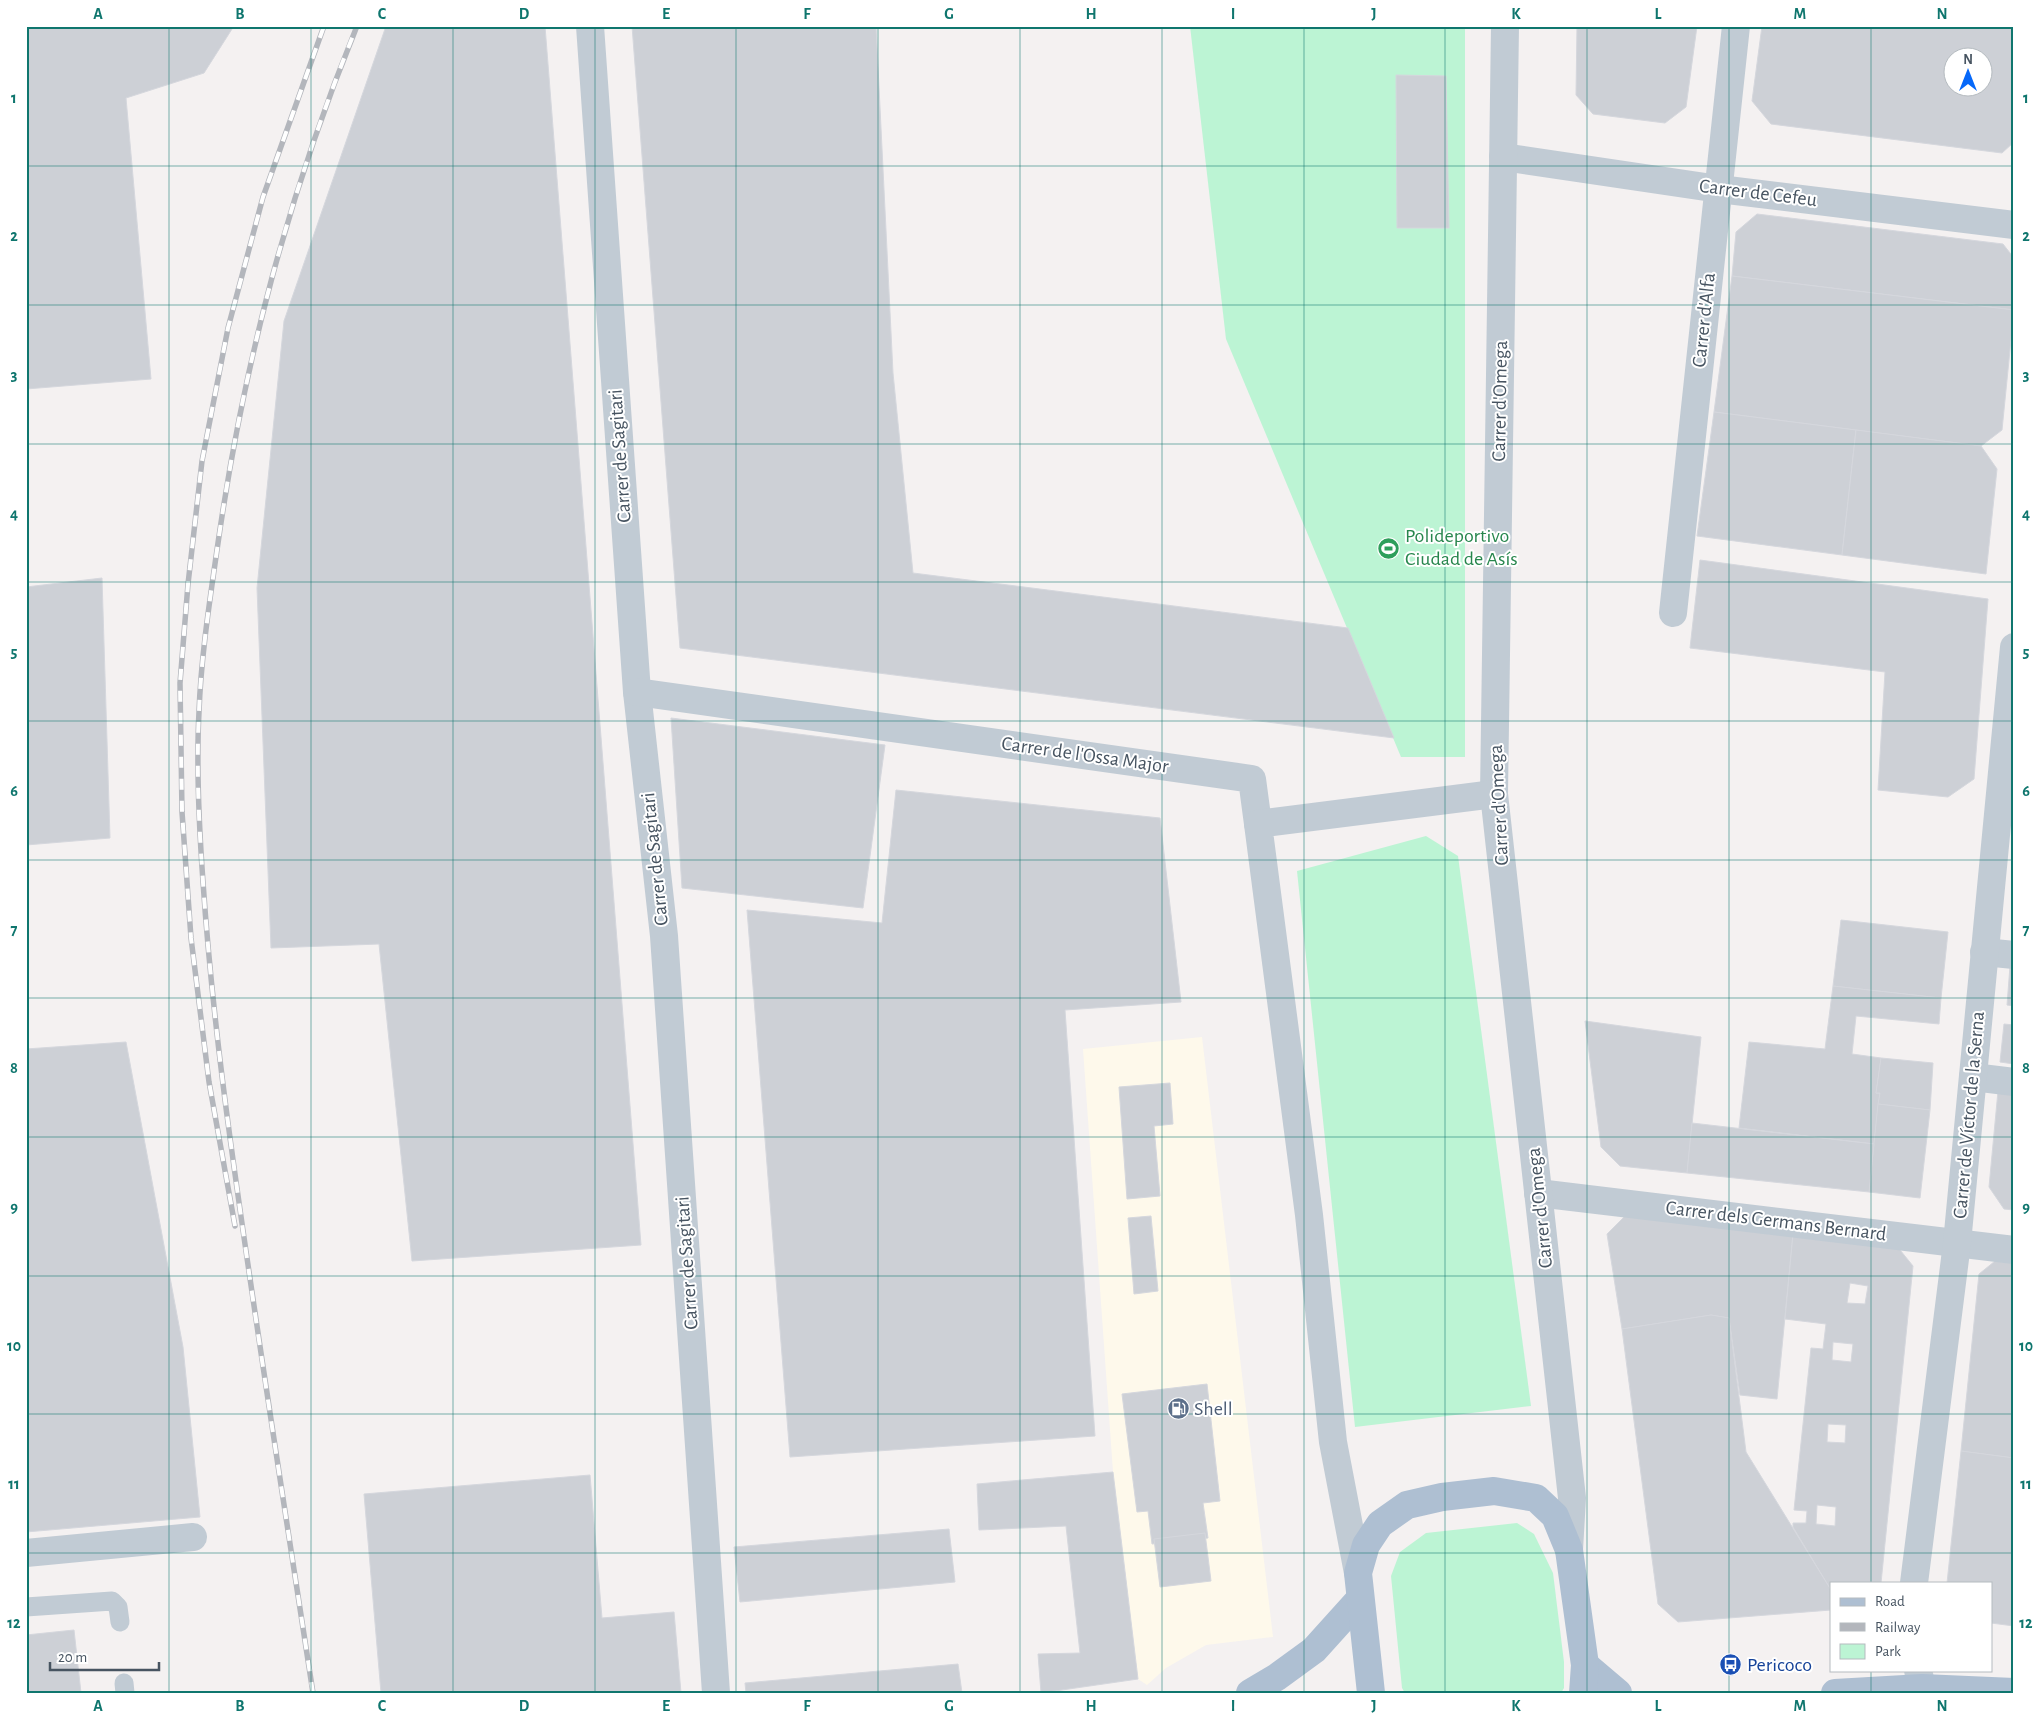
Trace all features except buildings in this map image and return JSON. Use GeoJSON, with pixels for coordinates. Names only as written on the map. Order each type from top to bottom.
{"type":"FeatureCollection","features":[{"type":"Feature","properties":{"kind":"main road","name":"Carrer d'Omega"},"geometry":{"type":"LineString","coordinates":[[1371,1693],[1358,1573],[1366,1545],[1380,1524],[1408,1505],[1461,1494],[1494,1491],[1536,1498],[1554,1516],[1569,1550],[1584,1665],[1583,1693]]}},
{"type":"Feature","properties":{"kind":"main road"},"geometry":{"type":"LineString","coordinates":[[1250,1693],[1277,1677],[1314,1650],[1360,1599]]}},
{"type":"Feature","properties":{"kind":"main road"},"geometry":{"type":"LineString","coordinates":[[1584,1665],[1618,1693]]}},
{"type":"Feature","properties":{"kind":"main road"},"geometry":{"type":"LineString","coordinates":[[1835,1693],[1922,1684],[2014,1692]]}},
{"type":"Feature","properties":{"kind":"street","name":"Carrer de Sagitari"},"geometry":{"type":"LineString","coordinates":[[590,26],[637,692],[664,936],[716,1693]]}},
{"type":"Feature","properties":{"kind":"street","name":"Carrer d'Omega"},"geometry":{"type":"LineString","coordinates":[[1505,26],[1494,794],[1572,1498],[1569,1550]]}},
{"type":"Feature","properties":{"kind":"street","name":"Carrer d'Alfa"},"geometry":{"type":"LineString","coordinates":[[1673,613],[1736,26]]}},
{"type":"Feature","properties":{"kind":"street","name":"Carrer de Cefeu"},"geometry":{"type":"LineString","coordinates":[[1503,157],[1719,189],[2014,225]]}},
{"type":"Feature","properties":{"kind":"street","name":"Carrer de Víctor de la Serna"},"geometry":{"type":"LineString","coordinates":[[1914,1582],[1957,1243],[1984,952],[2006,813],[2014,646]]}},
{"type":"Feature","properties":{"kind":"street","name":"Carrer de l'Ossa Major"},"geometry":{"type":"LineString","coordinates":[[637,692],[1252,779],[1258,824]]}},
{"type":"Feature","properties":{"kind":"street"},"geometry":{"type":"LineString","coordinates":[[1258,824],[1494,794]]}},
{"type":"Feature","properties":{"kind":"street","name":"Carrer d'Omega"},"geometry":{"type":"LineString","coordinates":[[1258,824],[1309,1215],[1333,1442],[1358,1573]]}},
{"type":"Feature","properties":{"kind":"street"},"geometry":{"type":"LineString","coordinates":[[1984,952],[2014,955]]}},
{"type":"Feature","properties":{"kind":"street"},"geometry":{"type":"LineString","coordinates":[[1973,1077],[2014,1082]]}},
{"type":"Feature","properties":{"kind":"street","name":"Carrer dels Germans Bernard"},"geometry":{"type":"LineString","coordinates":[[1538,1193],[2014,1250]]}},
{"type":"Feature","properties":{"kind":"street"},"geometry":{"type":"LineString","coordinates":[[26,1552],[193,1536]]}},
{"type":"Feature","properties":{"kind":"lane"},"geometry":{"type":"LineString","coordinates":[[26,1607],[112,1601],[118,1607],[120,1622]]}},
{"type":"Feature","properties":{"kind":"shaded area","name":"Shell"},"geometry":{"type":"Polygon","coordinates":[[[1202,1037],[1273,1637],[1206,1645],[1166,1668],[1147,1685],[1138,1679],[1113,1472],[1083,1049],[1202,1037]]]}},
{"type":"Feature","properties":{"kind":"green space","name":"Polideportivo Ciudad de Asís"},"geometry":{"type":"Polygon","coordinates":[[[1190,26],[1465,26],[1465,757],[1401,757],[1226,339],[1190,26]]]}},
{"type":"Feature","properties":{"kind":"green space"},"geometry":{"type":"Polygon","coordinates":[[[1426,836],[1458,856],[1531,1406],[1355,1427],[1297,871],[1426,836]]]}},
{"type":"Feature","properties":{"kind":"green space"},"geometry":{"type":"Polygon","coordinates":[[[1517,1523],[1534,1534],[1553,1573],[1564,1662],[1564,1688],[1561,1693],[1405,1693],[1402,1688],[1391,1576],[1400,1552],[1426,1533],[1517,1523]]]}},
{"type":"Feature","properties":{"kind":"railway"},"geometry":{"type":"LineString","coordinates":[[235,1226],[209,1082],[191,938],[182,812],[180,683],[188,584],[202,461],[228,328],[263,197],[324,26]]}},
{"type":"Feature","properties":{"kind":"railway"},"geometry":{"type":"LineString","coordinates":[[313,1693],[250,1282],[218,1047],[202,861],[198,797],[198,733],[204,649],[218,543],[241,410],[255,344],[271,280],[310,153],[332,89],[357,26]]}},
{"type":"Feature","properties":{"kind":"place","name":"Polideportivo Ciudad de Asís"},"geometry":{"type":"Point","coordinates":[1389,548]}},
{"type":"Feature","properties":{"kind":"place","name":"Shell"},"geometry":{"type":"Point","coordinates":[1178,1409]}},
{"type":"Feature","properties":{"kind":"place","name":"Pericoco"},"geometry":{"type":"Point","coordinates":[1731,1665]}}]}
